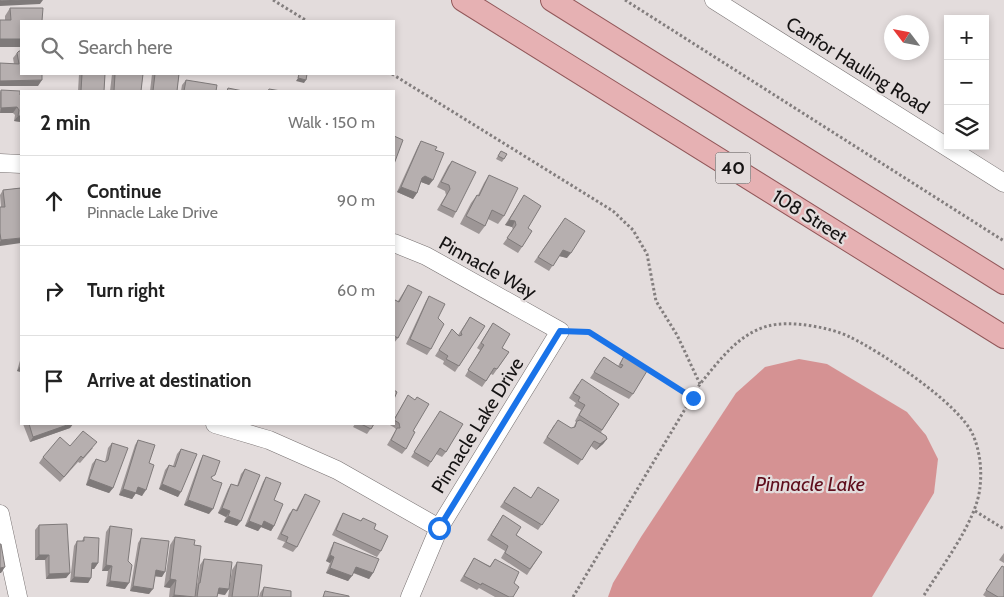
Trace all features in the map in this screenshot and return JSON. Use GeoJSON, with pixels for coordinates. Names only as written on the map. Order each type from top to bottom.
{"type":"FeatureCollection","features":[{"type":"Feature","properties":{"kind":"main road","name":"108 Street"},"geometry":{"type":"LineString","coordinates":[[462,0],[1004,337]]}},
{"type":"Feature","properties":{"kind":"main road","name":"40"},"geometry":{"type":"LineString","coordinates":[[552,0],[1004,282]]}},
{"type":"Feature","properties":{"kind":"street","name":"Canfor Hauling Road"},"geometry":{"type":"LineString","coordinates":[[714,0],[1004,183]]}},
{"type":"Feature","properties":{"kind":"street"},"geometry":{"type":"LineString","coordinates":[[0,163],[20,164]]}},
{"type":"Feature","properties":{"kind":"street","name":"Pinnacle Way"},"geometry":{"type":"LineString","coordinates":[[395,243],[426,256],[560,331]]}},
{"type":"Feature","properties":{"kind":"street","name":"Pinnacle Lake Drive"},"geometry":{"type":"LineString","coordinates":[[410,597],[439,528],[560,331]]}},
{"type":"Feature","properties":{"kind":"street"},"geometry":{"type":"LineString","coordinates":[[218,425],[269,440],[337,470],[439,528]]}},
{"type":"Feature","properties":{"kind":"street"},"geometry":{"type":"LineString","coordinates":[[0,514],[18,597]]}},
{"type":"Feature","properties":{"kind":"path"},"geometry":{"type":"LineString","coordinates":[[273,0],[305,20]]}},
{"type":"Feature","properties":{"kind":"path"},"geometry":{"type":"LineString","coordinates":[[625,0],[1004,241]]}},
{"type":"Feature","properties":{"kind":"path"},"geometry":{"type":"LineString","coordinates":[[394,75],[614,211],[633,230],[647,254],[656,301],[677,335],[700,384]]}},
{"type":"Feature","properties":{"kind":"path"},"geometry":{"type":"LineString","coordinates":[[573,597],[588,567],[700,384],[730,349],[749,334],[769,325],[799,323],[849,336],[900,368],[957,411],[973,434],[980,458],[980,487],[975,511],[922,597]]}},
{"type":"Feature","properties":{"kind":"path"},"geometry":{"type":"LineString","coordinates":[[560,331],[589,332],[693,398]]}},
{"type":"Feature","properties":{"kind":"path"},"geometry":{"type":"LineString","coordinates":[[975,511],[1004,530]]}},
{"type":"Feature","properties":{"kind":"water","name":"Pinnacle Lake"},"geometry":{"type":"Polygon","coordinates":[[[799,359],[827,364],[907,412],[926,435],[938,459],[934,493],[872,597],[608,597],[613,583],[641,537],[736,393],[765,367],[799,359]]]}},
{"type":"Feature","properties":{"kind":"building"},"geometry":{"type":"Polygon","coordinates":[[[10,8],[43,8],[42,20],[20,20],[20,39],[0,39],[0,20],[11,20],[10,8]]]}},
{"type":"Feature","properties":{"kind":"building"},"geometry":{"type":"Polygon","coordinates":[[[20,51],[20,75],[42,75],[42,80],[0,81],[0,63],[19,64],[17,53],[20,51]]]}},
{"type":"Feature","properties":{"kind":"building"},"geometry":{"type":"Polygon","coordinates":[[[82,75],[105,75],[104,90],[81,90],[82,75]]]}},
{"type":"Feature","properties":{"kind":"building"},"geometry":{"type":"Polygon","coordinates":[[[115,75],[143,75],[141,90],[114,90],[115,75]]]}},
{"type":"Feature","properties":{"kind":"building"},"geometry":{"type":"Polygon","coordinates":[[[155,75],[179,75],[177,90],[153,90],[155,75]]]}},
{"type":"Feature","properties":{"kind":"building"},"geometry":{"type":"Polygon","coordinates":[[[299,75],[307,75],[306,80],[298,78],[299,75]]]}},
{"type":"Feature","properties":{"kind":"building"},"geometry":{"type":"Polygon","coordinates":[[[186,80],[217,85],[216,90],[184,90],[186,80]]]}},
{"type":"Feature","properties":{"kind":"building"},"geometry":{"type":"Polygon","coordinates":[[[1,90],[20,91],[20,116],[18,116],[19,110],[17,107],[1,108],[1,90]]]}},
{"type":"Feature","properties":{"kind":"building"},"geometry":{"type":"Polygon","coordinates":[[[395,136],[403,140],[395,161],[395,136]]]}},
{"type":"Feature","properties":{"kind":"building"},"geometry":{"type":"Polygon","coordinates":[[[421,141],[437,147],[435,150],[444,153],[433,180],[425,176],[422,178],[417,193],[401,187],[421,141]]]}},
{"type":"Feature","properties":{"kind":"building"},"geometry":{"type":"Polygon","coordinates":[[[501,151],[507,154],[504,159],[498,156],[501,151]]]}},
{"type":"Feature","properties":{"kind":"building"},"geometry":{"type":"Polygon","coordinates":[[[452,161],[476,172],[456,212],[441,205],[450,189],[449,185],[441,182],[452,161]]]}},
{"type":"Feature","properties":{"kind":"building"},"geometry":{"type":"Polygon","coordinates":[[[489,175],[518,188],[504,216],[492,210],[485,226],[466,216],[477,195],[479,196],[489,175]]]}},
{"type":"Feature","properties":{"kind":"building"},"geometry":{"type":"Polygon","coordinates":[[[20,188],[20,238],[1,240],[0,207],[5,207],[3,190],[20,188]]]}},
{"type":"Feature","properties":{"kind":"building"},"geometry":{"type":"Polygon","coordinates":[[[524,195],[541,206],[528,228],[532,231],[522,247],[507,238],[516,225],[515,221],[509,220],[524,195]]]}},
{"type":"Feature","properties":{"kind":"building"},"geometry":{"type":"Polygon","coordinates":[[[565,218],[585,231],[571,253],[563,250],[553,266],[538,257],[565,218]]]}},
{"type":"Feature","properties":{"kind":"building"},"geometry":{"type":"Polygon","coordinates":[[[408,285],[422,292],[398,338],[395,336],[395,300],[399,302],[408,285]]]}},
{"type":"Feature","properties":{"kind":"building"},"geometry":{"type":"Polygon","coordinates":[[[429,296],[445,304],[438,318],[444,324],[431,349],[410,339],[429,296]]]}},
{"type":"Feature","properties":{"kind":"building"},"geometry":{"type":"Polygon","coordinates":[[[470,317],[485,326],[459,366],[446,359],[448,356],[439,350],[452,329],[459,336],[462,335],[461,332],[470,317]]]}},
{"type":"Feature","properties":{"kind":"building"},"geometry":{"type":"Polygon","coordinates":[[[493,323],[510,334],[502,348],[509,352],[497,369],[494,368],[486,381],[468,370],[484,345],[481,343],[493,323]]]}},
{"type":"Feature","properties":{"kind":"building"},"geometry":{"type":"Polygon","coordinates":[[[624,356],[647,371],[633,394],[594,372],[604,357],[621,368],[623,365],[620,364],[624,356]]]}},
{"type":"Feature","properties":{"kind":"building"},"geometry":{"type":"Polygon","coordinates":[[[582,379],[619,404],[602,430],[579,415],[585,405],[578,401],[580,397],[573,393],[582,379]]]}},
{"type":"Feature","properties":{"kind":"building"},"geometry":{"type":"Polygon","coordinates":[[[408,395],[415,400],[417,397],[429,404],[413,431],[415,432],[406,449],[391,440],[397,428],[400,428],[395,418],[408,395]]]}},
{"type":"Feature","properties":{"kind":"building"},"geometry":{"type":"Polygon","coordinates":[[[440,411],[463,424],[446,452],[440,448],[431,462],[414,452],[440,411]]]}},
{"type":"Feature","properties":{"kind":"building"},"geometry":{"type":"Polygon","coordinates":[[[558,420],[571,428],[575,427],[577,421],[580,420],[606,436],[607,439],[600,444],[594,441],[582,460],[547,437],[558,420]]]}},
{"type":"Feature","properties":{"kind":"building"},"geometry":{"type":"Polygon","coordinates":[[[29,425],[67,425],[33,437],[29,425]]]}},
{"type":"Feature","properties":{"kind":"building"},"geometry":{"type":"Polygon","coordinates":[[[363,425],[373,425],[371,429],[363,425]]]}},
{"type":"Feature","properties":{"kind":"building"},"geometry":{"type":"Polygon","coordinates":[[[83,431],[97,442],[83,458],[81,456],[64,477],[43,457],[60,437],[70,446],[83,431]]]}},
{"type":"Feature","properties":{"kind":"building"},"geometry":{"type":"Polygon","coordinates":[[[138,440],[155,445],[149,463],[154,465],[146,490],[138,487],[136,493],[123,489],[138,440]]]}},
{"type":"Feature","properties":{"kind":"building"},"geometry":{"type":"Polygon","coordinates":[[[112,443],[128,448],[113,488],[89,479],[96,459],[105,462],[108,460],[112,443]]]}},
{"type":"Feature","properties":{"kind":"building"},"geometry":{"type":"Polygon","coordinates":[[[181,449],[197,454],[181,492],[162,484],[169,465],[175,467],[181,449]]]}},
{"type":"Feature","properties":{"kind":"building"},"geometry":{"type":"Polygon","coordinates":[[[203,455],[220,461],[215,475],[211,477],[213,480],[222,483],[213,509],[188,500],[203,455]]]}},
{"type":"Feature","properties":{"kind":"building"},"geometry":{"type":"Polygon","coordinates":[[[245,469],[260,475],[241,521],[228,516],[230,511],[222,508],[231,484],[238,486],[245,469]]]}},
{"type":"Feature","properties":{"kind":"building"},"geometry":{"type":"Polygon","coordinates":[[[266,477],[281,483],[274,500],[283,504],[274,526],[264,521],[262,526],[249,521],[266,477]]]}},
{"type":"Feature","properties":{"kind":"building"},"geometry":{"type":"Polygon","coordinates":[[[514,487],[531,498],[538,487],[559,500],[542,525],[504,502],[514,487]]]}},
{"type":"Feature","properties":{"kind":"building"},"geometry":{"type":"Polygon","coordinates":[[[305,494],[320,501],[297,547],[286,542],[288,537],[281,534],[293,509],[297,511],[305,494]]]}},
{"type":"Feature","properties":{"kind":"building"},"geometry":{"type":"Polygon","coordinates":[[[343,513],[361,521],[363,518],[376,524],[374,529],[388,536],[381,551],[336,530],[343,513]]]}},
{"type":"Feature","properties":{"kind":"building"},"geometry":{"type":"Polygon","coordinates":[[[503,515],[521,527],[516,535],[542,552],[530,569],[505,553],[508,546],[491,535],[503,515]]]}},
{"type":"Feature","properties":{"kind":"building"},"geometry":{"type":"Polygon","coordinates":[[[67,524],[70,573],[49,574],[49,555],[39,555],[39,525],[67,524]]]}},
{"type":"Feature","properties":{"kind":"building"},"geometry":{"type":"Polygon","coordinates":[[[110,526],[132,529],[128,561],[132,565],[129,583],[110,581],[112,566],[106,565],[110,526]]]}},
{"type":"Feature","properties":{"kind":"building"},"geometry":{"type":"Polygon","coordinates":[[[84,537],[99,538],[98,563],[92,563],[91,578],[74,577],[77,541],[84,541],[84,537]]]}},
{"type":"Feature","properties":{"kind":"building"},"geometry":{"type":"Polygon","coordinates":[[[175,537],[195,540],[194,545],[201,546],[195,597],[174,595],[176,580],[170,579],[175,537]]]}},
{"type":"Feature","properties":{"kind":"building"},"geometry":{"type":"Polygon","coordinates":[[[141,538],[169,541],[165,572],[156,570],[153,589],[133,586],[141,538]]]}},
{"type":"Feature","properties":{"kind":"building"},"geometry":{"type":"Polygon","coordinates":[[[334,542],[379,559],[373,573],[356,567],[352,576],[330,568],[334,557],[330,555],[334,542]]]}},
{"type":"Feature","properties":{"kind":"building"},"geometry":{"type":"Polygon","coordinates":[[[0,544],[5,567],[0,568],[0,544]]]}},
{"type":"Feature","properties":{"kind":"building"},"geometry":{"type":"Polygon","coordinates":[[[474,558],[490,567],[495,559],[519,572],[514,583],[519,587],[513,597],[509,597],[482,583],[481,585],[464,576],[474,558]]]}},
{"type":"Feature","properties":{"kind":"building"},"geometry":{"type":"Polygon","coordinates":[[[204,559],[232,562],[229,589],[219,588],[217,597],[197,597],[204,559]]]}},
{"type":"Feature","properties":{"kind":"building"},"geometry":{"type":"Polygon","coordinates":[[[237,562],[262,565],[258,597],[232,597],[237,562]]]}},
{"type":"Feature","properties":{"kind":"building"},"geometry":{"type":"Polygon","coordinates":[[[1002,566],[1004,567],[1004,597],[998,597],[986,590],[1002,566]]]}},
{"type":"Feature","properties":{"kind":"building"},"geometry":{"type":"Polygon","coordinates":[[[264,587],[291,591],[291,597],[262,597],[264,587]]]}},
{"type":"Feature","properties":{"kind":"building"},"geometry":{"type":"Polygon","coordinates":[[[325,591],[349,596],[349,597],[323,597],[325,591]]]}},
{"type":"Feature","properties":{"kind":"route"},"geometry":{"type":"LineString","coordinates":[[439,528],[560,331],[589,332],[693,398]]}}]}
